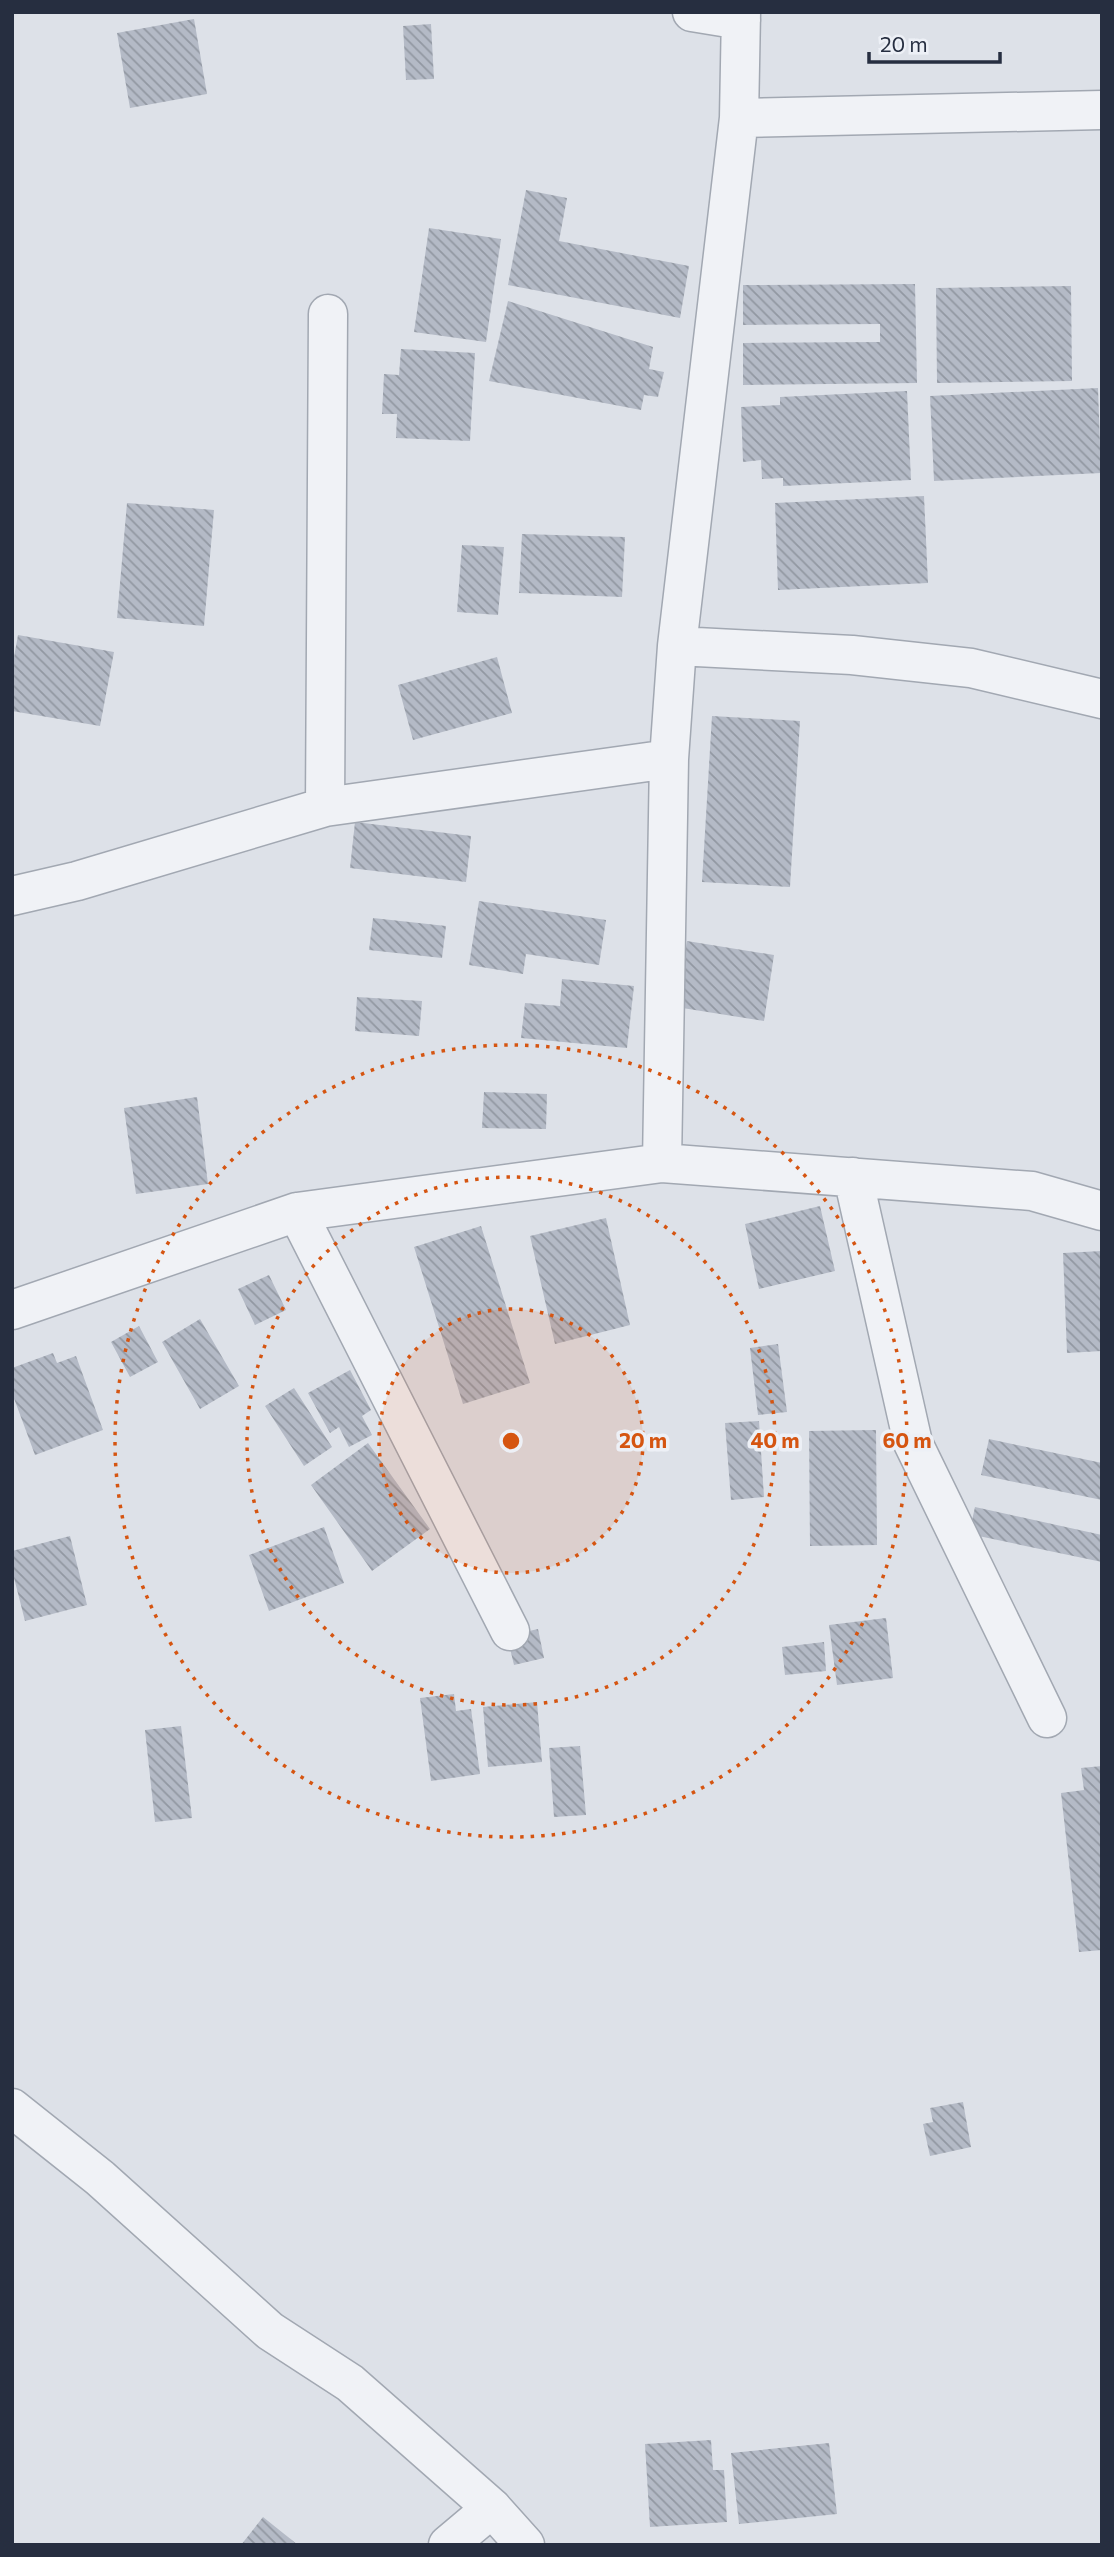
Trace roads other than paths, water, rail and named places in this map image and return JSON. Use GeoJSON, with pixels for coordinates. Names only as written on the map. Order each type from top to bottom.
{"type":"FeatureCollection","features":[{"type":"Feature","properties":{"kind":"street"},"geometry":{"type":"LineString","coordinates":[[662,1163],[669,760],[677,646],[739,118],[741,16],[692,12]]}},
{"type":"Feature","properties":{"kind":"street"},"geometry":{"type":"LineString","coordinates":[[739,118],[1102,110]]}},
{"type":"Feature","properties":{"kind":"street"},"geometry":{"type":"LineString","coordinates":[[325,807],[328,314]]}},
{"type":"Feature","properties":{"kind":"street"},"geometry":{"type":"LineString","coordinates":[[677,646],[852,655],[971,668],[1102,699]]}},
{"type":"Feature","properties":{"kind":"street"},"geometry":{"type":"LineString","coordinates":[[12,896],[77,881],[325,807],[669,760]]}},
{"type":"Feature","properties":{"kind":"street"},"geometry":{"type":"LineString","coordinates":[[12,1310],[298,1212],[662,1163],[1032,1191],[1102,1211]]}},
{"type":"Feature","properties":{"kind":"street"},"geometry":{"type":"LineString","coordinates":[[853,1177],[913,1443],[1047,1718]]}},
{"type":"Feature","properties":{"kind":"street"},"geometry":{"type":"LineString","coordinates":[[298,1212],[510,1630]]}},
{"type":"Feature","properties":{"kind":"street"},"geometry":{"type":"LineString","coordinates":[[12,2108],[100,2178],[270,2331],[350,2383],[492,2508],[525,2545]]}},
{"type":"Feature","properties":{"kind":"street"},"geometry":{"type":"LineString","coordinates":[[448,2545],[492,2508]]}}]}
